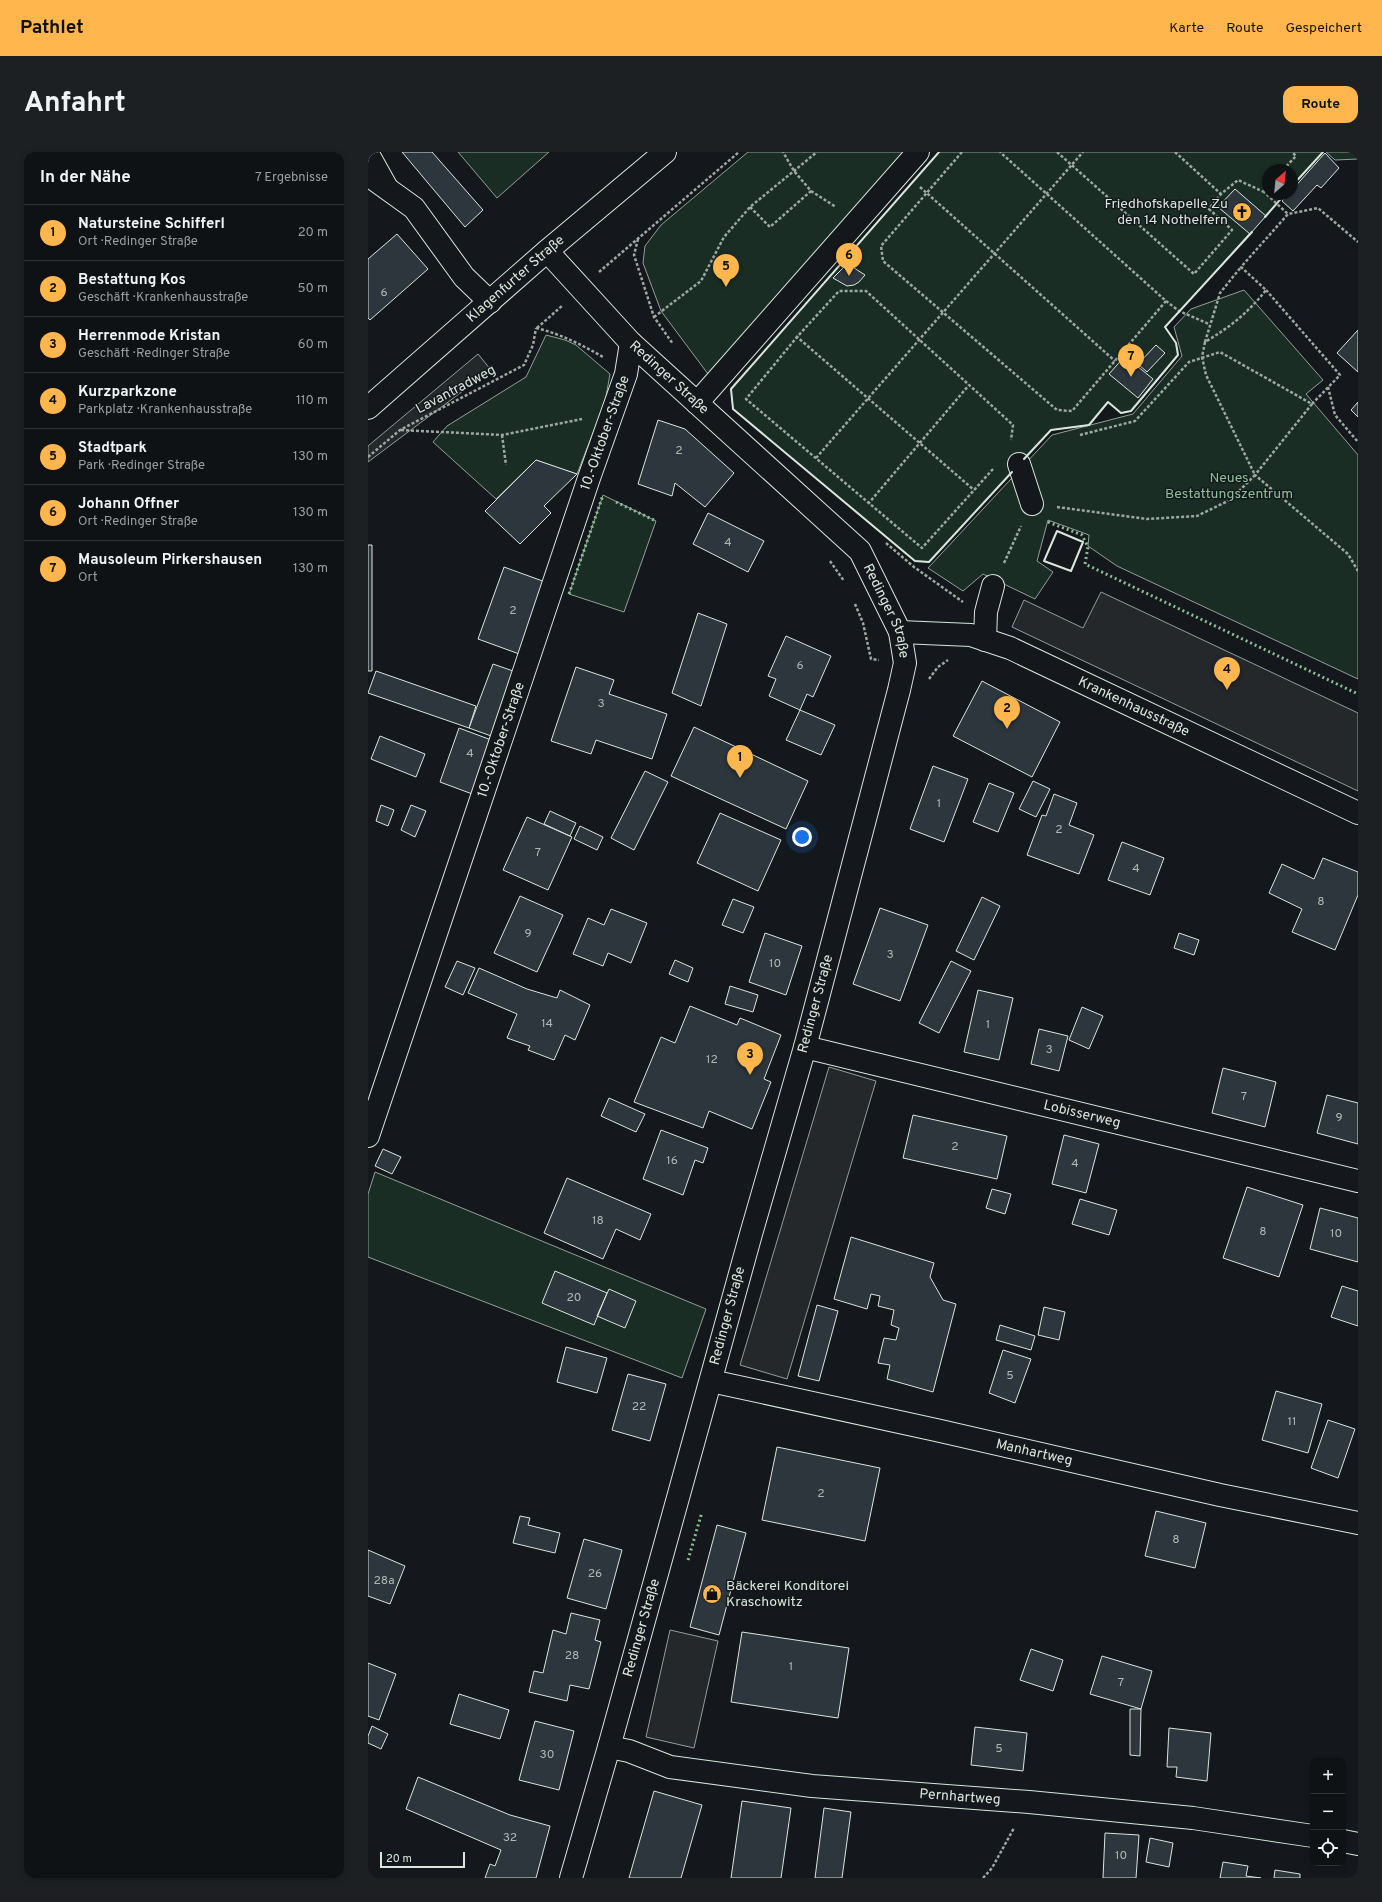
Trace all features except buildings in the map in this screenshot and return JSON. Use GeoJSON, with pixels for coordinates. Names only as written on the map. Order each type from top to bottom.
{"type":"FeatureCollection","features":[{"type":"Feature","properties":{"kind":"street","name":"Klagenfurter Straße"},"geometry":{"type":"LineString","coordinates":[[368,408],[547,251],[665,152]]}},
{"type":"Feature","properties":{"kind":"street"},"geometry":{"type":"LineString","coordinates":[[697,403],[918,152]]}},
{"type":"Feature","properties":{"kind":"street"},"geometry":{"type":"LineString","coordinates":[[368,154],[388,190]]}},
{"type":"Feature","properties":{"kind":"street"},"geometry":{"type":"LineString","coordinates":[[368,176],[414,208],[464,277],[490,302]]}},
{"type":"Feature","properties":{"kind":"street","name":"Redinger Straße"},"geometry":{"type":"LineString","coordinates":[[547,251],[632,343],[860,551],[900,632],[905,662],[899,690],[805,1047],[751,1234],[609,1747],[570,1878]]}},
{"type":"Feature","properties":{"kind":"street","name":"10.-Oktober-Straße"},"geometry":{"type":"LineString","coordinates":[[368,1136],[611,412],[626,374],[632,343]]}},
{"type":"Feature","properties":{"kind":"street"},"geometry":{"type":"LineString","coordinates":[[1019,464],[1032,504]]}},
{"type":"Feature","properties":{"kind":"street"},"geometry":{"type":"LineString","coordinates":[[985,640],[986,612],[992,586]]}},
{"type":"Feature","properties":{"kind":"street","name":"Krankenhausstraße"},"geometry":{"type":"LineString","coordinates":[[900,632],[970,635],[1010,648],[1358,812]]}},
{"type":"Feature","properties":{"kind":"street","name":"Lobisserweg"},"geometry":{"type":"LineString","coordinates":[[805,1047],[1358,1181]]}},
{"type":"Feature","properties":{"kind":"street","name":"Manhartweg"},"geometry":{"type":"LineString","coordinates":[[711,1381],[936,1430],[1220,1495],[1358,1523]]}},
{"type":"Feature","properties":{"kind":"street","name":"Pernhartweg"},"geometry":{"type":"LineString","coordinates":[[609,1747],[629,1751],[670,1767],[683,1769],[819,1786],[1028,1802],[1193,1818],[1310,1836]]}},
{"type":"Feature","properties":{"kind":"street"},"geometry":{"type":"LineString","coordinates":[[1346,1842],[1358,1844]]}},
{"type":"Feature","properties":{"kind":"path"},"geometry":{"type":"LineString","coordinates":[[536,328],[740,152]]}},
{"type":"Feature","properties":{"kind":"path"},"geometry":{"type":"LineString","coordinates":[[750,207],[770,227],[811,191],[794,171],[783,152]]}},
{"type":"Feature","properties":{"kind":"path"},"geometry":{"type":"LineString","coordinates":[[654,317],[700,281],[724,237],[750,207],[817,152]]}},
{"type":"Feature","properties":{"kind":"path"},"geometry":{"type":"LineString","coordinates":[[962,152],[880,246],[883,261],[1057,410],[1072,411],[1166,301]]}},
{"type":"Feature","properties":{"kind":"path"},"geometry":{"type":"LineString","coordinates":[[1000,152],[1166,301],[1179,311],[1209,324]]}},
{"type":"Feature","properties":{"kind":"path"},"geometry":{"type":"LineString","coordinates":[[1057,152],[1194,274],[1232,230],[1209,209],[1221,194],[1238,180],[1262,191]]}},
{"type":"Feature","properties":{"kind":"path"},"geometry":{"type":"LineString","coordinates":[[816,458],[1083,152]]}},
{"type":"Feature","properties":{"kind":"path"},"geometry":{"type":"LineString","coordinates":[[1175,152],[1221,194]]}},
{"type":"Feature","properties":{"kind":"path"},"geometry":{"type":"LineString","coordinates":[[1289,164],[1296,156],[1292,152]]}},
{"type":"Feature","properties":{"kind":"path"},"geometry":{"type":"LineString","coordinates":[[918,185],[1115,362]]}},
{"type":"Feature","properties":{"kind":"path"},"geometry":{"type":"LineString","coordinates":[[1273,200],[1288,214]]}},
{"type":"Feature","properties":{"kind":"path"},"geometry":{"type":"LineString","coordinates":[[1358,242],[1318,208],[1288,214],[1240,267],[1220,293],[1209,324],[1202,357],[1206,375],[1255,475],[1348,554],[1358,571]]}},
{"type":"Feature","properties":{"kind":"path"},"geometry":{"type":"LineString","coordinates":[[992,586],[1032,504],[1147,519],[1197,516],[1230,500],[1255,475],[1312,404],[1340,375],[1266,290],[1240,267]]}},
{"type":"Feature","properties":{"kind":"path"},"geometry":{"type":"LineString","coordinates":[[1205,342],[1230,328],[1256,303],[1266,290]]}},
{"type":"Feature","properties":{"kind":"path"},"geometry":{"type":"LineString","coordinates":[[994,468],[922,548],[868,504],[746,399],[797,337],[840,291],[866,291],[1013,425],[1011,445]]}},
{"type":"Feature","properties":{"kind":"path"},"geometry":{"type":"LineString","coordinates":[[536,328],[552,332],[575,341],[608,359],[626,374]]}},
{"type":"Feature","properties":{"kind":"path","name":"Lavantradweg"},"geometry":{"type":"LineString","coordinates":[[368,457],[400,430],[524,365],[533,344],[536,328]]}},
{"type":"Feature","properties":{"kind":"path"},"geometry":{"type":"LineString","coordinates":[[790,332],[866,399],[974,490]]}},
{"type":"Feature","properties":{"kind":"path"},"geometry":{"type":"LineString","coordinates":[[1080,435],[1135,421],[1189,362],[1220,352],[1312,404]]}},
{"type":"Feature","properties":{"kind":"path"},"geometry":{"type":"LineString","coordinates":[[868,504],[969,385]]}},
{"type":"Feature","properties":{"kind":"path"},"geometry":{"type":"LineString","coordinates":[[1328,387],[1335,415],[1358,442]]}},
{"type":"Feature","properties":{"kind":"path"},"geometry":{"type":"LineString","coordinates":[[400,430],[502,436],[611,412]]}},
{"type":"Feature","properties":{"kind":"path"},"geometry":{"type":"LineString","coordinates":[[502,436],[506,465]]}},
{"type":"Feature","properties":{"kind":"path"},"geometry":{"type":"LineString","coordinates":[[827,557],[847,585]]}},
{"type":"Feature","properties":{"kind":"path"},"geometry":{"type":"LineString","coordinates":[[852,598],[863,623],[871,659],[938,667]]}},
{"type":"Feature","properties":{"kind":"path"},"geometry":{"type":"LineString","coordinates":[[928,680],[938,667],[951,659]]}},
{"type":"Feature","properties":{"kind":"path"},"geometry":{"type":"LineString","coordinates":[[983,1878],[992,1868],[1028,1802]]}},
{"type":"Feature","properties":{"kind":"green space"},"geometry":{"type":"Polygon","coordinates":[[[458,152],[549,152],[497,198],[458,152]]]}},
{"type":"Feature","properties":{"kind":"green space"},"geometry":{"type":"Polygon","coordinates":[[[748,152],[919,152],[708,374],[661,311],[643,263],[645,246],[661,225],[748,152]]]}},
{"type":"Feature","properties":{"kind":"green space"},"geometry":{"type":"Polygon","coordinates":[[[939,152],[1323,152],[1298,179],[1298,164],[1262,164],[1262,200],[1280,200],[1165,327],[1176,343],[1178,355],[1131,411],[1121,413],[1108,402],[1089,425],[1051,430],[929,562],[915,561],[733,409],[731,389],[939,152]]]}},
{"type":"Feature","properties":{"kind":"green space"},"geometry":{"type":"Polygon","coordinates":[[[1326,152],[1358,152],[1358,159],[1335,160],[1326,152]]]}},
{"type":"Feature","properties":{"kind":"green space","name":"Neues Bestattungszentrum"},"geometry":{"type":"Polygon","coordinates":[[[1244,290],[1323,380],[1306,394],[1358,455],[1358,679],[1117,566],[1088,546],[1089,535],[1048,520],[1037,561],[1053,572],[1035,599],[983,574],[963,591],[928,568],[1052,435],[1133,414],[1182,356],[1174,327],[1191,309],[1244,290]]]}},
{"type":"Feature","properties":{"kind":"green space"},"geometry":{"type":"Polygon","coordinates":[[[546,335],[565,340],[576,345],[610,374],[605,402],[577,474],[536,460],[496,499],[433,442],[447,426],[526,377],[546,335]]]}},
{"type":"Feature","properties":{"kind":"green space"},"geometry":{"type":"Polygon","coordinates":[[[603,495],[656,521],[624,612],[569,594],[603,495]]]}},
{"type":"Feature","properties":{"kind":"green space"},"geometry":{"type":"Polygon","coordinates":[[[375,1172],[706,1309],[682,1378],[368,1257],[368,1194],[375,1172]]]}},
{"type":"Feature","properties":{"kind":"shaded area"},"geometry":{"type":"Polygon","coordinates":[[[478,354],[491,370],[368,462],[368,446],[478,354]]]}},
{"type":"Feature","properties":{"kind":"shaded area"},"geometry":{"type":"Polygon","coordinates":[[[1101,592],[1358,713],[1358,791],[1012,627],[1024,600],[1083,628],[1101,592]]]}},
{"type":"Feature","properties":{"kind":"shaded area"},"geometry":{"type":"Polygon","coordinates":[[[829,1067],[876,1081],[787,1379],[740,1365],[829,1067]]]}},
{"type":"Feature","properties":{"kind":"shaded area"},"geometry":{"type":"Polygon","coordinates":[[[670,1630],[718,1641],[694,1748],[646,1737],[670,1630]]]}},
{"type":"Feature","properties":{"kind":"hedge"},"geometry":{"type":"LineString","coordinates":[[569,594],[603,495]]}},
{"type":"Feature","properties":{"kind":"hedge"},"geometry":{"type":"LineString","coordinates":[[616,502],[656,521]]}},
{"type":"Feature","properties":{"kind":"hedge"},"geometry":{"type":"LineString","coordinates":[[1048,522],[1082,535],[1088,547],[1085,564],[1358,694]]}},
{"type":"Feature","properties":{"kind":"hedge"},"geometry":{"type":"LineString","coordinates":[[688,1560],[702,1512]]}},
{"type":"Feature","properties":{"kind":"wall"},"geometry":{"type":"LineString","coordinates":[[939,152],[731,389],[733,409],[915,561],[929,562],[1012,472]]}},
{"type":"Feature","properties":{"kind":"wall"},"geometry":{"type":"LineString","coordinates":[[1298,179],[1323,152]]}},
{"type":"Feature","properties":{"kind":"wall"},"geometry":{"type":"LineString","coordinates":[[1265,217],[1280,200]]}},
{"type":"Feature","properties":{"kind":"wall"},"geometry":{"type":"LineString","coordinates":[[1024,459],[1051,430],[1089,425],[1108,402],[1121,413],[1131,411],[1178,355],[1176,343],[1165,327],[1252,232]]}},
{"type":"Feature","properties":{"kind":"wall"},"geometry":{"type":"LineString","coordinates":[[1057,531],[1083,542],[1071,571],[1044,561],[1057,531]]}},
{"type":"Feature","properties":{"kind":"place","name":"Friedhofskapelle Zu den 14 Nothelfern"},"geometry":{"type":"Point","coordinates":[1242,212]}},
{"type":"Feature","properties":{"kind":"place","name":"Johann Offner"},"geometry":{"type":"Point","coordinates":[849,276]}},
{"type":"Feature","properties":{"kind":"place","name":"Stadtpark"},"geometry":{"type":"Point","coordinates":[726,287]}},
{"type":"Feature","properties":{"kind":"place","name":"Mausoleum Pirkershausen"},"geometry":{"type":"Point","coordinates":[1131,377]}},
{"type":"Feature","properties":{"kind":"place","name":"Kurzparkzone"},"geometry":{"type":"Point","coordinates":[1227,690]}},
{"type":"Feature","properties":{"kind":"place","name":"Bestattung Kos"},"geometry":{"type":"Point","coordinates":[1007,729]}},
{"type":"Feature","properties":{"kind":"place","name":"Natursteine Schifferl"},"geometry":{"type":"Point","coordinates":[740,778]}},
{"type":"Feature","properties":{"kind":"place","name":"Herrenmode Kristan"},"geometry":{"type":"Point","coordinates":[750,1075]}},
{"type":"Feature","properties":{"kind":"place","name":"Bäckerei Konditorei Kraschowitz"},"geometry":{"type":"Point","coordinates":[712,1594]}}]}
